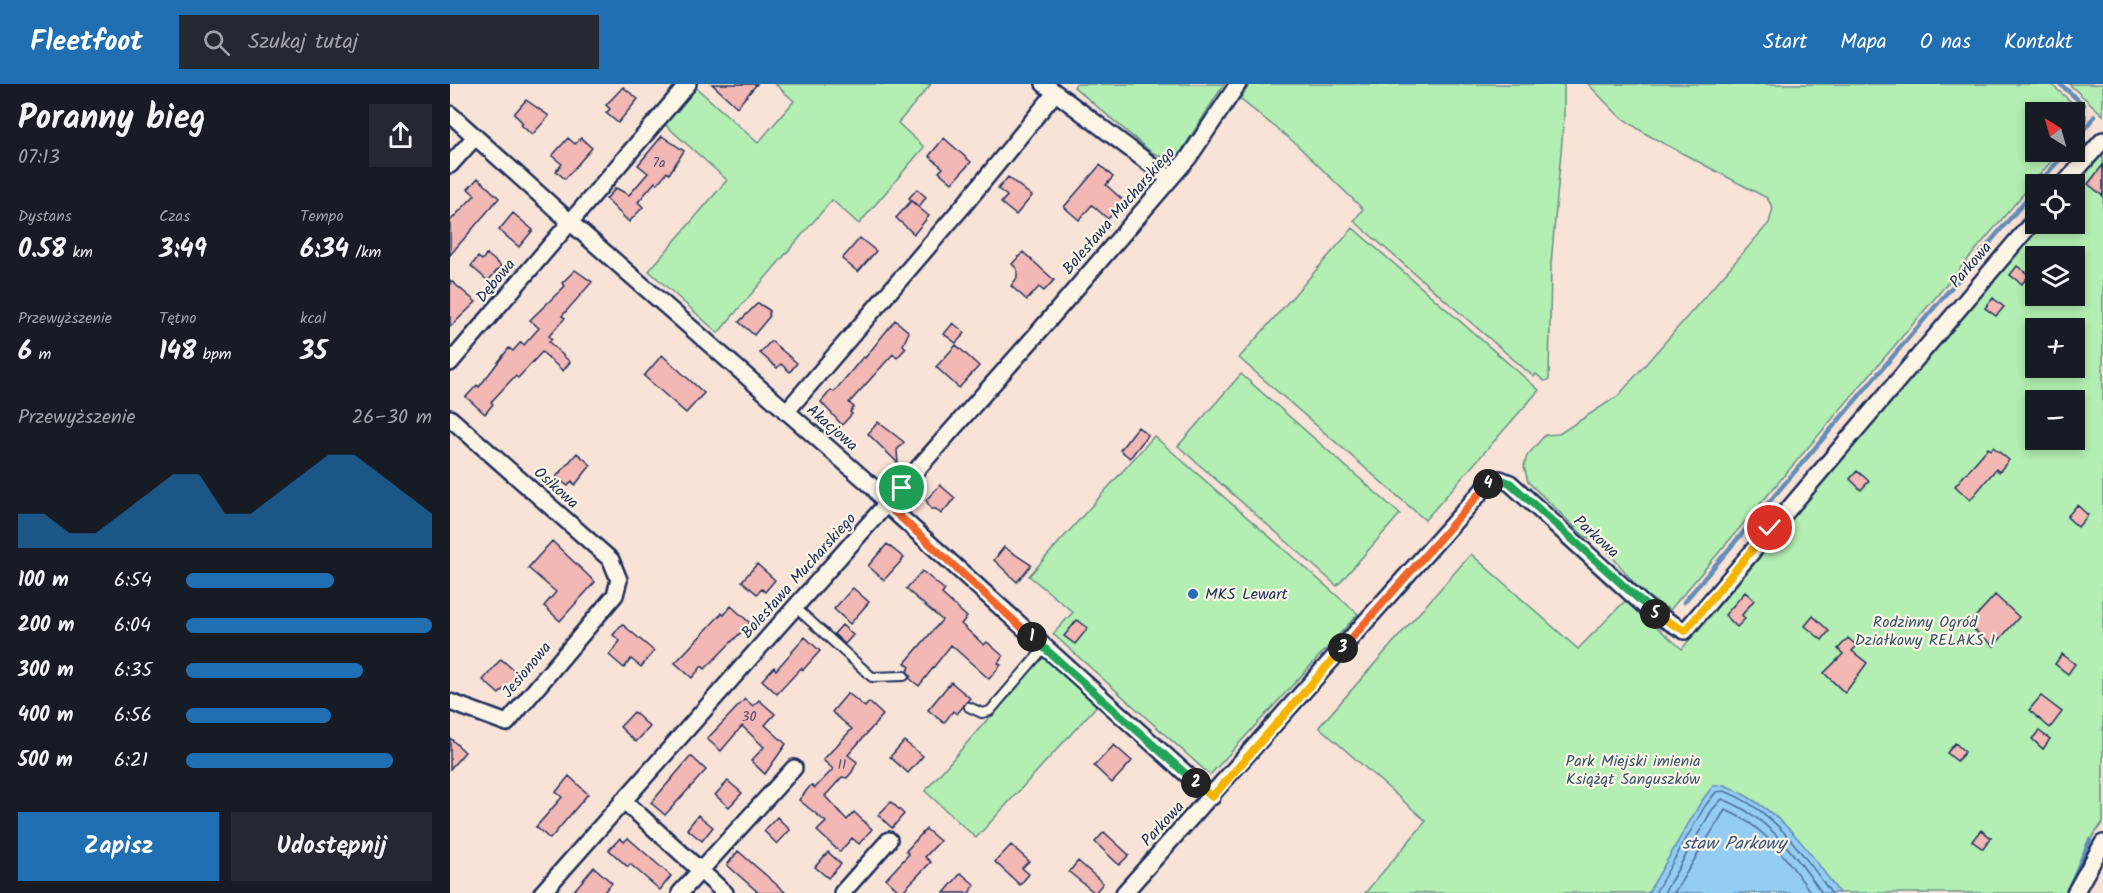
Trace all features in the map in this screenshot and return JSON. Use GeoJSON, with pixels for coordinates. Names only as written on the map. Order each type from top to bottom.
{"type":"FeatureCollection","features":[{"type":"Feature","properties":{"kind":"street","name":"Dębowa"},"geometry":{"type":"LineString","coordinates":[[450,363],[688,84]]}},
{"type":"Feature","properties":{"kind":"street","name":"Bolesława Mucharskiego"},"geometry":{"type":"LineString","coordinates":[[542,893],[887,505],[1189,157],[1238,84]]}},
{"type":"Feature","properties":{"kind":"street"},"geometry":{"type":"LineString","coordinates":[[786,412],[964,205],[1049,89],[1081,110],[1170,179]]}},
{"type":"Feature","properties":{"kind":"street","name":"Akacjowa"},"geometry":{"type":"LineString","coordinates":[[450,114],[873,487],[887,505],[1212,797]]}},
{"type":"Feature","properties":{"kind":"street"},"geometry":{"type":"LineString","coordinates":[[450,165],[475,137]]}},
{"type":"Feature","properties":{"kind":"street"},"geometry":{"type":"LineString","coordinates":[[2073,174],[2103,140]]}},
{"type":"Feature","properties":{"kind":"street","name":"Parkowa"},"geometry":{"type":"LineString","coordinates":[[1124,893],[1212,797],[1489,483],[1500,479],[1510,483],[1649,610],[1685,631],[2025,231]]}},
{"type":"Feature","properties":{"kind":"street","name":"Osikowa"},"geometry":{"type":"LineString","coordinates":[[450,418],[611,560],[619,580],[615,595]]}},
{"type":"Feature","properties":{"kind":"street","name":"Jesionowa"},"geometry":{"type":"LineString","coordinates":[[450,702],[507,723],[615,595]]}},
{"type":"Feature","properties":{"kind":"street"},"geometry":{"type":"LineString","coordinates":[[680,893],[794,768]]}},
{"type":"Feature","properties":{"kind":"street"},"geometry":{"type":"LineString","coordinates":[[623,800],[725,893]]}},
{"type":"Feature","properties":{"kind":"street"},"geometry":{"type":"LineString","coordinates":[[842,893],[889,840]]}},
{"type":"Feature","properties":{"kind":"street"},"geometry":{"type":"LineString","coordinates":[[2075,893],[2103,843]]}},
{"type":"Feature","properties":{"kind":"lane"},"geometry":{"type":"LineString","coordinates":[[795,607],[872,677],[904,676]]}},
{"type":"Feature","properties":{"kind":"lane"},"geometry":{"type":"LineString","coordinates":[[969,707],[982,713],[990,711],[1044,648]]}},
{"type":"Feature","properties":{"kind":"green space"},"geometry":{"type":"Polygon","coordinates":[[[692,84],[758,143],[794,101],[775,84],[931,84],[898,123],[924,147],[859,224],[832,200],[718,333],[649,271],[727,180],[661,121],[692,84]]]}},
{"type":"Feature","properties":{"kind":"green space"},"geometry":{"type":"Polygon","coordinates":[[[1076,84],[1224,84],[1181,152],[1169,160],[1151,152],[1074,87],[1076,84]]]}},
{"type":"Feature","properties":{"kind":"green space"},"geometry":{"type":"Polygon","coordinates":[[[1250,84],[1564,84],[1564,118],[1551,264],[1549,380],[1544,381],[1536,374],[1534,377],[1354,221],[1363,209],[1295,143],[1240,99],[1250,84]]]}},
{"type":"Feature","properties":{"kind":"green space"},"geometry":{"type":"Polygon","coordinates":[[[1588,84],[2051,84],[2071,102],[2025,102],[2025,162],[2051,162],[2040,174],[2025,174],[2025,192],[1670,610],[1643,594],[1602,544],[1584,536],[1528,482],[1524,466],[1527,456],[1545,435],[1559,434],[1618,396],[1769,223],[1773,208],[1767,198],[1646,134],[1618,115],[1588,84]]]}},
{"type":"Feature","properties":{"kind":"green space"},"geometry":{"type":"Polygon","coordinates":[[[2069,84],[2103,84],[2103,115],[2069,84]]]}},
{"type":"Feature","properties":{"kind":"green space"},"geometry":{"type":"Polygon","coordinates":[[[2103,151],[2103,822],[2090,840],[2067,893],[1365,893],[1426,821],[1319,727],[1471,554],[1578,649],[1626,600],[1682,649],[1775,532],[2032,234],[2085,234],[2085,174],[2083,174],[2103,151]]]}},
{"type":"Feature","properties":{"kind":"green space"},"geometry":{"type":"Polygon","coordinates":[[[1353,228],[1539,390],[1425,520],[1239,358],[1353,228]]]}},
{"type":"Feature","properties":{"kind":"green space"},"geometry":{"type":"Polygon","coordinates":[[[1241,374],[1400,514],[1337,586],[1178,446],[1241,374]]]}},
{"type":"Feature","properties":{"kind":"green space","name":"MKS Lewart"},"geometry":{"type":"Polygon","coordinates":[[[1154,436],[1358,614],[1210,775],[1053,634],[1073,612],[1029,576],[1154,436]]]}},
{"type":"Feature","properties":{"kind":"green space"},"geometry":{"type":"Polygon","coordinates":[[[1047,651],[1103,699],[976,838],[925,791],[1047,651]]]}},
{"type":"Feature","properties":{"kind":"water","name":"staw Parkowy"},"geometry":{"type":"Polygon","coordinates":[[[1725,785],[1762,806],[1790,830],[1815,859],[1839,893],[1648,893],[1701,802],[1713,786],[1725,785]]]}},
{"type":"Feature","properties":{"kind":"building"},"geometry":{"type":"Polygon","coordinates":[[[712,84],[757,84],[737,107],[712,84]]]}},
{"type":"Feature","properties":{"kind":"building"},"geometry":{"type":"Polygon","coordinates":[[[623,87],[638,99],[618,123],[606,113],[610,109],[606,105],[623,87]]]}},
{"type":"Feature","properties":{"kind":"building"},"geometry":{"type":"Polygon","coordinates":[[[526,100],[549,116],[532,135],[521,125],[523,123],[514,114],[526,100]]]}},
{"type":"Feature","properties":{"kind":"building"},"geometry":{"type":"Polygon","coordinates":[[[662,136],[684,151],[669,174],[667,172],[657,184],[655,182],[638,202],[643,207],[629,222],[606,199],[616,188],[629,195],[648,173],[638,165],[662,136]]]}},
{"type":"Feature","properties":{"kind":"building"},"geometry":{"type":"Polygon","coordinates":[[[568,138],[575,144],[581,138],[592,148],[565,179],[556,171],[562,164],[552,156],[568,138]]]}},
{"type":"Feature","properties":{"kind":"building"},"geometry":{"type":"Polygon","coordinates":[[[944,138],[971,162],[952,183],[939,172],[943,168],[929,156],[944,138]]]}},
{"type":"Feature","properties":{"kind":"building"},"geometry":{"type":"Polygon","coordinates":[[[1100,165],[1113,177],[1106,185],[1124,201],[1108,219],[1092,205],[1079,220],[1064,207],[1100,165]]]}},
{"type":"Feature","properties":{"kind":"building"},"geometry":{"type":"Polygon","coordinates":[[[2103,165],[2103,196],[2088,184],[2103,165]]]}},
{"type":"Feature","properties":{"kind":"building"},"geometry":{"type":"Polygon","coordinates":[[[1008,177],[1032,196],[1016,215],[1001,203],[1007,196],[998,189],[1008,177]]]}},
{"type":"Feature","properties":{"kind":"building"},"geometry":{"type":"Polygon","coordinates":[[[478,178],[499,198],[450,255],[450,221],[475,195],[468,189],[478,178]]]}},
{"type":"Feature","properties":{"kind":"building"},"geometry":{"type":"Polygon","coordinates":[[[917,189],[926,197],[919,207],[909,198],[917,189]]]}},
{"type":"Feature","properties":{"kind":"building"},"geometry":{"type":"Polygon","coordinates":[[[911,201],[929,216],[914,234],[896,218],[911,201]]]}},
{"type":"Feature","properties":{"kind":"building"},"geometry":{"type":"Polygon","coordinates":[[[513,213],[533,230],[519,247],[499,230],[513,213]]]}},
{"type":"Feature","properties":{"kind":"building"},"geometry":{"type":"Polygon","coordinates":[[[860,238],[876,251],[858,272],[842,259],[860,238]]]}},
{"type":"Feature","properties":{"kind":"building"},"geometry":{"type":"Polygon","coordinates":[[[1023,252],[1054,280],[1044,291],[1039,287],[1027,300],[1011,286],[1017,278],[1017,269],[1012,264],[1023,252]]]}},
{"type":"Feature","properties":{"kind":"building"},"geometry":{"type":"Polygon","coordinates":[[[487,254],[501,266],[488,281],[471,266],[478,257],[482,260],[487,254]]]}},
{"type":"Feature","properties":{"kind":"building"},"geometry":{"type":"Polygon","coordinates":[[[2017,266],[2025,272],[2025,280],[2022,284],[2010,275],[2017,266]]]}},
{"type":"Feature","properties":{"kind":"building"},"geometry":{"type":"Polygon","coordinates":[[[575,270],[592,282],[562,316],[565,318],[549,336],[552,339],[549,342],[570,362],[563,371],[542,352],[491,402],[493,404],[485,414],[466,397],[477,385],[479,387],[509,348],[513,351],[521,342],[524,345],[539,328],[530,320],[565,286],[562,283],[575,270]]]}},
{"type":"Feature","properties":{"kind":"building"},"geometry":{"type":"Polygon","coordinates":[[[450,280],[476,302],[450,327],[450,280]]]}},
{"type":"Feature","properties":{"kind":"building"},"geometry":{"type":"Polygon","coordinates":[[[1993,298],[2004,307],[1996,316],[1985,308],[1993,298]]]}},
{"type":"Feature","properties":{"kind":"building"},"geometry":{"type":"Polygon","coordinates":[[[758,303],[769,310],[769,317],[754,335],[739,322],[758,303]]]}},
{"type":"Feature","properties":{"kind":"building"},"geometry":{"type":"Polygon","coordinates":[[[895,320],[909,332],[903,345],[906,348],[897,358],[893,354],[849,403],[854,407],[850,412],[852,414],[842,425],[821,402],[831,390],[834,392],[863,357],[865,358],[895,320]]]}},
{"type":"Feature","properties":{"kind":"building"},"geometry":{"type":"Polygon","coordinates":[[[953,323],[965,333],[956,343],[944,334],[953,323]]]}},
{"type":"Feature","properties":{"kind":"building"},"geometry":{"type":"Polygon","coordinates":[[[771,341],[797,363],[790,372],[781,364],[777,368],[760,353],[771,341]]]}},
{"type":"Feature","properties":{"kind":"building"},"geometry":{"type":"Polygon","coordinates":[[[956,345],[979,366],[959,388],[936,367],[956,345]]]}},
{"type":"Feature","properties":{"kind":"building"},"geometry":{"type":"Polygon","coordinates":[[[662,355],[704,393],[686,413],[644,376],[662,355]]]}},
{"type":"Feature","properties":{"kind":"building"},"geometry":{"type":"Polygon","coordinates":[[[878,422],[904,442],[897,450],[898,463],[868,434],[878,422]]]}},
{"type":"Feature","properties":{"kind":"building"},"geometry":{"type":"Polygon","coordinates":[[[1138,427],[1148,435],[1130,458],[1120,450],[1138,427]]]}},
{"type":"Feature","properties":{"kind":"building"},"geometry":{"type":"Polygon","coordinates":[[[1993,447],[2009,460],[1999,472],[1996,469],[1970,500],[1955,486],[1988,448],[1991,450],[1993,447]]]}},
{"type":"Feature","properties":{"kind":"building"},"geometry":{"type":"Polygon","coordinates":[[[577,453],[591,465],[575,485],[572,481],[568,486],[556,477],[577,453]]]}},
{"type":"Feature","properties":{"kind":"building"},"geometry":{"type":"Polygon","coordinates":[[[1857,471],[1869,481],[1861,490],[1850,479],[1857,471]]]}},
{"type":"Feature","properties":{"kind":"building"},"geometry":{"type":"Polygon","coordinates":[[[940,485],[955,498],[941,514],[936,509],[931,509],[926,500],[940,485]]]}},
{"type":"Feature","properties":{"kind":"building"},"geometry":{"type":"Polygon","coordinates":[[[2077,505],[2088,515],[2078,527],[2067,517],[2077,505]]]}},
{"type":"Feature","properties":{"kind":"building"},"geometry":{"type":"Polygon","coordinates":[[[552,541],[595,582],[560,621],[544,606],[556,592],[528,568],[552,541]]]}},
{"type":"Feature","properties":{"kind":"building"},"geometry":{"type":"Polygon","coordinates":[[[887,544],[904,558],[884,580],[868,566],[887,544]]]}},
{"type":"Feature","properties":{"kind":"building"},"geometry":{"type":"Polygon","coordinates":[[[1004,547],[1031,565],[1017,582],[994,560],[1004,547]]]}},
{"type":"Feature","properties":{"kind":"building"},"geometry":{"type":"Polygon","coordinates":[[[757,564],[775,580],[765,592],[762,589],[757,594],[742,581],[757,564]]]}},
{"type":"Feature","properties":{"kind":"building"},"geometry":{"type":"Polygon","coordinates":[[[922,571],[945,590],[942,594],[967,617],[961,624],[984,645],[987,642],[1003,656],[998,663],[1001,665],[989,679],[951,645],[919,686],[909,678],[911,676],[907,671],[910,667],[905,663],[942,620],[906,589],[922,571]]]}},
{"type":"Feature","properties":{"kind":"building"},"geometry":{"type":"Polygon","coordinates":[[[853,588],[869,602],[850,624],[834,609],[853,588]]]}},
{"type":"Feature","properties":{"kind":"building"},"geometry":{"type":"Polygon","coordinates":[[[1745,592],[1754,600],[1742,615],[1745,619],[1737,627],[1725,615],[1745,592]]]}},
{"type":"Feature","properties":{"kind":"building"},"geometry":{"type":"Polygon","coordinates":[[[1995,595],[2019,617],[1994,646],[1968,625],[1995,595]]]}},
{"type":"Feature","properties":{"kind":"building"},"geometry":{"type":"Polygon","coordinates":[[[731,606],[750,623],[705,669],[702,666],[692,678],[675,663],[731,606]]]}},
{"type":"Feature","properties":{"kind":"building"},"geometry":{"type":"Polygon","coordinates":[[[1813,616],[1829,631],[1822,640],[1805,626],[1813,616]]]}},
{"type":"Feature","properties":{"kind":"building"},"geometry":{"type":"Polygon","coordinates":[[[1077,620],[1088,628],[1075,644],[1064,636],[1077,620]]]}},
{"type":"Feature","properties":{"kind":"building"},"geometry":{"type":"Polygon","coordinates":[[[622,624],[654,651],[641,667],[631,659],[624,668],[609,655],[620,641],[613,635],[622,624]]]}},
{"type":"Feature","properties":{"kind":"building"},"geometry":{"type":"Polygon","coordinates":[[[842,625],[853,635],[845,644],[834,634],[842,625]]]}},
{"type":"Feature","properties":{"kind":"building"},"geometry":{"type":"Polygon","coordinates":[[[805,637],[820,651],[777,694],[762,680],[774,667],[776,670],[805,637]]]}},
{"type":"Feature","properties":{"kind":"building"},"geometry":{"type":"Polygon","coordinates":[[[1848,638],[1857,646],[1852,651],[1867,663],[1845,693],[1824,673],[1843,654],[1838,649],[1848,638]]]}},
{"type":"Feature","properties":{"kind":"building"},"geometry":{"type":"Polygon","coordinates":[[[2062,654],[2075,664],[2068,674],[2055,664],[2062,654]]]}},
{"type":"Feature","properties":{"kind":"building"},"geometry":{"type":"Polygon","coordinates":[[[501,659],[517,673],[513,678],[517,682],[508,692],[504,689],[499,694],[483,680],[501,659]]]}},
{"type":"Feature","properties":{"kind":"building"},"geometry":{"type":"Polygon","coordinates":[[[951,682],[970,698],[957,714],[953,711],[944,723],[928,710],[951,682]]]}},
{"type":"Feature","properties":{"kind":"building"},"geometry":{"type":"Polygon","coordinates":[[[848,693],[865,707],[869,702],[883,715],[848,755],[857,762],[852,772],[847,778],[842,777],[825,796],[847,820],[854,812],[872,829],[859,844],[852,838],[840,852],[817,831],[826,822],[799,800],[811,785],[815,788],[833,769],[823,760],[852,729],[832,712],[848,693]]]}},
{"type":"Feature","properties":{"kind":"building"},"geometry":{"type":"Polygon","coordinates":[[[2041,696],[2062,712],[2050,728],[2029,710],[2041,696]]]}},
{"type":"Feature","properties":{"kind":"building"},"geometry":{"type":"Polygon","coordinates":[[[745,699],[753,706],[759,700],[775,714],[765,725],[786,744],[765,774],[751,761],[764,747],[742,726],[721,751],[707,739],[745,699]]]}},
{"type":"Feature","properties":{"kind":"building"},"geometry":{"type":"Polygon","coordinates":[[[634,712],[650,727],[636,742],[620,727],[634,712]]]}},
{"type":"Feature","properties":{"kind":"building"},"geometry":{"type":"Polygon","coordinates":[[[2039,731],[2050,739],[2043,749],[2032,739],[2039,731]]]}},
{"type":"Feature","properties":{"kind":"building"},"geometry":{"type":"Polygon","coordinates":[[[450,738],[465,752],[450,769],[450,738]]]}},
{"type":"Feature","properties":{"kind":"building"},"geometry":{"type":"Polygon","coordinates":[[[904,741],[923,756],[908,773],[890,757],[904,741]]]}},
{"type":"Feature","properties":{"kind":"building"},"geometry":{"type":"Polygon","coordinates":[[[1955,743],[1965,752],[1957,761],[1947,753],[1955,743]]]}},
{"type":"Feature","properties":{"kind":"building"},"geometry":{"type":"Polygon","coordinates":[[[1114,745],[1132,761],[1112,783],[1094,766],[1114,745]]]}},
{"type":"Feature","properties":{"kind":"building"},"geometry":{"type":"Polygon","coordinates":[[[691,756],[706,770],[665,815],[651,803],[691,756]]]}},
{"type":"Feature","properties":{"kind":"building"},"geometry":{"type":"Polygon","coordinates":[[[569,776],[588,794],[550,839],[536,827],[562,797],[556,792],[569,776]]]}},
{"type":"Feature","properties":{"kind":"building"},"geometry":{"type":"Polygon","coordinates":[[[728,781],[742,793],[729,807],[715,795],[728,781]]]}},
{"type":"Feature","properties":{"kind":"building"},"geometry":{"type":"Polygon","coordinates":[[[891,802],[904,814],[892,828],[878,815],[891,802]]]}},
{"type":"Feature","properties":{"kind":"building"},"geometry":{"type":"Polygon","coordinates":[[[698,815],[713,827],[702,841],[687,829],[698,815]]]}},
{"type":"Feature","properties":{"kind":"building"},"geometry":{"type":"Polygon","coordinates":[[[777,817],[790,830],[777,844],[764,831],[777,817]]]}},
{"type":"Feature","properties":{"kind":"building"},"geometry":{"type":"Polygon","coordinates":[[[926,829],[940,841],[925,857],[931,862],[901,893],[886,879],[909,854],[906,851],[926,829]]]}},
{"type":"Feature","properties":{"kind":"building"},"geometry":{"type":"Polygon","coordinates":[[[1981,830],[1991,838],[1983,849],[1972,841],[1981,830]]]}},
{"type":"Feature","properties":{"kind":"building"},"geometry":{"type":"Polygon","coordinates":[[[1104,832],[1129,855],[1119,865],[1095,842],[1104,832]]]}},
{"type":"Feature","properties":{"kind":"building"},"geometry":{"type":"Polygon","coordinates":[[[620,838],[624,842],[628,838],[671,876],[660,890],[630,864],[628,867],[609,850],[620,838]]]}},
{"type":"Feature","properties":{"kind":"building"},"geometry":{"type":"Polygon","coordinates":[[[1011,845],[1029,861],[1022,868],[1029,874],[1020,885],[995,862],[1011,845]]]}},
{"type":"Feature","properties":{"kind":"building"},"geometry":{"type":"Polygon","coordinates":[[[738,851],[786,893],[759,893],[727,865],[738,851]]]}},
{"type":"Feature","properties":{"kind":"building"},"geometry":{"type":"Polygon","coordinates":[[[828,852],[841,864],[828,878],[815,867],[828,852]]]}},
{"type":"Feature","properties":{"kind":"building"},"geometry":{"type":"Polygon","coordinates":[[[1078,861],[1103,883],[1095,893],[1069,872],[1078,861]]]}},
{"type":"Feature","properties":{"kind":"building"},"geometry":{"type":"Polygon","coordinates":[[[594,867],[612,883],[603,893],[572,893],[594,867]]]}},
{"type":"Feature","properties":{"kind":"building"},"geometry":{"type":"Polygon","coordinates":[[[961,873],[975,885],[969,893],[944,893],[961,873]]]}},
{"type":"Feature","properties":{"kind":"waterway"},"geometry":{"type":"LineString","coordinates":[[2060,84],[2081,102]]}},
{"type":"Feature","properties":{"kind":"waterway"},"geometry":{"type":"LineString","coordinates":[[2085,128],[2095,116]]}},
{"type":"Feature","properties":{"kind":"waterway"},"geometry":{"type":"LineString","coordinates":[[2047,174],[2057,162]]}},
{"type":"Feature","properties":{"kind":"waterway"},"geometry":{"type":"LineString","coordinates":[[1684,602],[2025,201]]}},
{"type":"Feature","properties":{"kind":"waterway"},"geometry":{"type":"LineString","coordinates":[[2067,893],[2090,840]]}},
{"type":"Feature","properties":{"kind":"place","name":"MKS Lewart"},"geometry":{"type":"Point","coordinates":[1193,594]}},
{"type":"Feature","properties":{"kind":"route"},"geometry":{"type":"LineString","coordinates":[[902,488],[887,505],[1212,797],[1489,483],[1500,479],[1510,483],[1649,610],[1685,631],[1770,528]]}},
{"type":"Feature","properties":{"kind":"park label","name":"Rodzinny Ogród Działkowy RELAKS I"},"geometry":{"type":"Point","coordinates":[1925,631]}},
{"type":"Feature","properties":{"kind":"park label","name":"Park Miejski imienia Książąt Sanguszków"},"geometry":{"type":"Point","coordinates":[1633,770]}}]}
